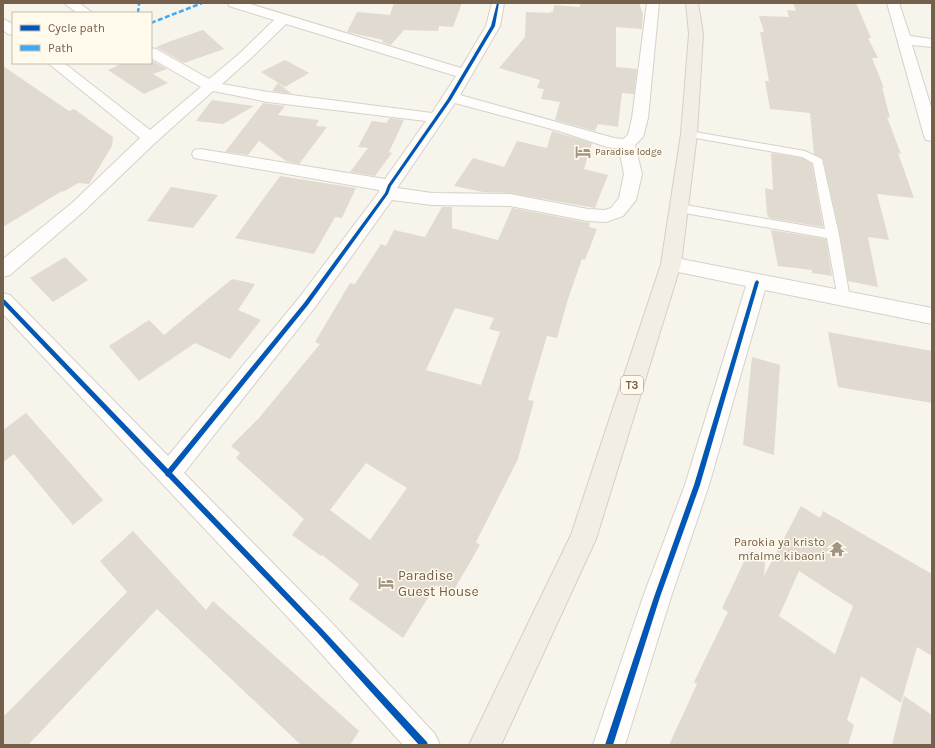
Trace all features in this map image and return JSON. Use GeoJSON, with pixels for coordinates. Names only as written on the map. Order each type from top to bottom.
{"type":"FeatureCollection","features":[{"type":"Feature","properties":{"kind":"highway","name":"T3"},"geometry":{"type":"LineString","coordinates":[[485,745],[583,539],[671,264],[689,134],[696,34],[692,3]]}},
{"type":"Feature","properties":{"kind":"street"},"geometry":{"type":"LineString","coordinates":[[70,3],[84,12]]}},
{"type":"Feature","properties":{"kind":"street"},"geometry":{"type":"LineString","coordinates":[[234,3],[465,74]]}},
{"type":"Feature","properties":{"kind":"street"},"geometry":{"type":"LineString","coordinates":[[168,474],[306,304],[388,190],[465,74],[493,26],[498,3]]}},
{"type":"Feature","properties":{"kind":"street"},"geometry":{"type":"LineString","coordinates":[[451,97],[565,128],[613,143],[626,144],[635,137],[640,118],[653,3]]}},
{"type":"Feature","properties":{"kind":"street"},"geometry":{"type":"LineString","coordinates":[[893,3],[932,136]]}},
{"type":"Feature","properties":{"kind":"street"},"geometry":{"type":"LineString","coordinates":[[3,270],[78,207],[150,138],[244,57],[282,19]]}},
{"type":"Feature","properties":{"kind":"street"},"geometry":{"type":"LineString","coordinates":[[3,23],[12,29]]}},
{"type":"Feature","properties":{"kind":"street"},"geometry":{"type":"LineString","coordinates":[[904,40],[932,43]]}},
{"type":"Feature","properties":{"kind":"street"},"geometry":{"type":"LineString","coordinates":[[152,53],[210,86],[268,97],[436,118]]}},
{"type":"Feature","properties":{"kind":"street"},"geometry":{"type":"LineString","coordinates":[[55,64],[150,138]]}},
{"type":"Feature","properties":{"kind":"street"},"geometry":{"type":"LineString","coordinates":[[200,154],[432,199],[510,200],[588,215],[606,216],[617,212],[627,200],[633,174],[626,144]]}},
{"type":"Feature","properties":{"kind":"street"},"geometry":{"type":"LineString","coordinates":[[671,264],[932,316]]}},
{"type":"Feature","properties":{"kind":"street"},"geometry":{"type":"LineString","coordinates":[[609,745],[657,597],[697,485],[757,282]]}},
{"type":"Feature","properties":{"kind":"street"},"geometry":{"type":"LineString","coordinates":[[3,301],[320,631],[424,745]]}},
{"type":"Feature","properties":{"kind":"lane"},"geometry":{"type":"LineString","coordinates":[[689,134],[805,154],[818,161],[844,299]]}},
{"type":"Feature","properties":{"kind":"lane"},"geometry":{"type":"LineString","coordinates":[[679,208],[833,235]]}},
{"type":"Feature","properties":{"kind":"building"},"geometry":{"type":"Polygon","coordinates":[[[394,3],[462,3],[453,27],[439,26],[438,31],[404,30],[391,45],[382,42],[383,40],[347,32],[357,12],[390,15],[394,3]]]}},
{"type":"Feature","properties":{"kind":"building"},"geometry":{"type":"Polygon","coordinates":[[[580,3],[639,3],[643,14],[642,29],[616,27],[616,67],[637,69],[634,94],[622,93],[618,127],[598,124],[595,131],[555,120],[560,102],[541,99],[544,89],[537,88],[540,80],[499,68],[525,37],[526,12],[550,13],[553,12],[554,5],[580,7],[580,3]]]}},
{"type":"Feature","properties":{"kind":"building"},"geometry":{"type":"Polygon","coordinates":[[[793,3],[856,3],[871,38],[868,38],[878,58],[872,58],[884,88],[882,87],[890,118],[887,117],[901,154],[898,153],[914,198],[877,194],[889,240],[868,237],[878,287],[848,281],[840,235],[823,159],[814,154],[810,113],[770,109],[765,81],[769,81],[760,32],[764,32],[759,16],[789,17],[787,10],[796,11],[793,3]]]}},
{"type":"Feature","properties":{"kind":"building"},"geometry":{"type":"Polygon","coordinates":[[[203,30],[224,49],[184,63],[156,47],[171,41],[203,30]]]}},
{"type":"Feature","properties":{"kind":"building"},"geometry":{"type":"Polygon","coordinates":[[[285,60],[309,73],[285,87],[261,72],[285,60]]]}},
{"type":"Feature","properties":{"kind":"building"},"geometry":{"type":"Polygon","coordinates":[[[152,61],[167,69],[153,74],[168,83],[144,94],[108,70],[121,64],[152,64],[152,61]]]}},
{"type":"Feature","properties":{"kind":"building"},"geometry":{"type":"Polygon","coordinates":[[[3,66],[69,111],[74,109],[113,137],[112,146],[89,184],[78,183],[63,192],[62,191],[3,227],[3,66]]]}},
{"type":"Feature","properties":{"kind":"building"},"geometry":{"type":"Polygon","coordinates":[[[278,83],[292,94],[272,91],[278,83]]]}},
{"type":"Feature","properties":{"kind":"building"},"geometry":{"type":"Polygon","coordinates":[[[212,100],[254,106],[223,124],[196,121],[212,100]]]}},
{"type":"Feature","properties":{"kind":"building"},"geometry":{"type":"Polygon","coordinates":[[[263,103],[285,106],[278,115],[319,120],[316,126],[327,127],[299,164],[286,161],[259,141],[248,155],[225,152],[263,103]]]}},
{"type":"Feature","properties":{"kind":"building"},"geometry":{"type":"Polygon","coordinates":[[[390,118],[404,120],[389,152],[392,153],[375,176],[350,172],[368,148],[358,147],[372,121],[386,123],[390,118]]]}},
{"type":"Feature","properties":{"kind":"building"},"geometry":{"type":"Polygon","coordinates":[[[552,131],[592,143],[584,169],[608,175],[595,208],[510,193],[483,192],[454,186],[473,158],[504,167],[517,141],[547,148],[552,131]]]}},
{"type":"Feature","properties":{"kind":"building"},"geometry":{"type":"Polygon","coordinates":[[[771,153],[802,158],[812,164],[823,227],[769,218],[767,214],[765,188],[773,190],[771,153]]]}},
{"type":"Feature","properties":{"kind":"building"},"geometry":{"type":"Polygon","coordinates":[[[280,176],[356,188],[342,218],[335,217],[314,254],[235,238],[280,176]]]}},
{"type":"Feature","properties":{"kind":"building"},"geometry":{"type":"Polygon","coordinates":[[[171,187],[218,195],[193,228],[147,221],[171,187]]]}},
{"type":"Feature","properties":{"kind":"building"},"geometry":{"type":"Polygon","coordinates":[[[442,207],[452,207],[452,228],[498,240],[512,208],[590,223],[589,227],[597,229],[585,260],[582,259],[568,299],[557,338],[547,336],[528,400],[534,401],[518,459],[476,542],[480,545],[451,595],[436,585],[403,638],[349,599],[359,584],[322,555],[321,556],[292,535],[304,519],[236,458],[240,453],[231,446],[259,418],[320,344],[315,342],[350,283],[355,284],[381,244],[386,246],[394,230],[425,237],[442,207]],[[455,308],[426,370],[481,385],[500,332],[489,329],[494,318],[455,308]],[[366,463],[330,510],[370,540],[407,488],[366,463]]]}},
{"type":"Feature","properties":{"kind":"building"},"geometry":{"type":"Polygon","coordinates":[[[771,230],[826,239],[832,276],[812,273],[812,270],[778,266],[771,230]]]}},
{"type":"Feature","properties":{"kind":"building"},"geometry":{"type":"Polygon","coordinates":[[[65,257],[88,280],[53,302],[30,278],[65,257]]]}},
{"type":"Feature","properties":{"kind":"building"},"geometry":{"type":"Polygon","coordinates":[[[232,279],[255,284],[238,310],[261,320],[230,359],[195,343],[139,381],[109,346],[149,320],[164,335],[232,279]]]}},
{"type":"Feature","properties":{"kind":"building"},"geometry":{"type":"Polygon","coordinates":[[[828,332],[932,351],[932,403],[838,387],[828,332]]]}},
{"type":"Feature","properties":{"kind":"building"},"geometry":{"type":"Polygon","coordinates":[[[752,357],[780,365],[774,455],[743,445],[752,357]]]}},
{"type":"Feature","properties":{"kind":"building"},"geometry":{"type":"Polygon","coordinates":[[[26,413],[103,500],[73,525],[14,454],[3,462],[3,430],[26,413]]]}},
{"type":"Feature","properties":{"kind":"building"},"geometry":{"type":"Polygon","coordinates":[[[801,506],[820,518],[823,511],[932,574],[932,656],[917,647],[901,703],[861,676],[847,720],[854,725],[848,745],[669,745],[697,684],[694,682],[728,612],[722,608],[749,551],[765,562],[764,576],[801,506]],[[799,571],[779,616],[835,654],[853,606],[799,571]]]}},
{"type":"Feature","properties":{"kind":"building"},"geometry":{"type":"Polygon","coordinates":[[[133,531],[206,610],[213,601],[359,731],[350,745],[301,745],[157,609],[28,745],[3,745],[3,717],[127,592],[100,561],[133,531]]]}},
{"type":"Feature","properties":{"kind":"building"},"geometry":{"type":"Polygon","coordinates":[[[904,696],[932,715],[932,745],[892,745],[904,696]]]}},
{"type":"Feature","properties":{"kind":"marked path"},"geometry":{"type":"LineString","coordinates":[[138,12],[139,3]]}},
{"type":"Feature","properties":{"kind":"marked path"},"geometry":{"type":"LineString","coordinates":[[152,23],[202,3]]}},
{"type":"Feature","properties":{"kind":"cycle path"},"geometry":{"type":"LineString","coordinates":[[168,474],[306,304],[387,193],[389,186],[449,100],[493,26],[498,3]]}},
{"type":"Feature","properties":{"kind":"cycle path"},"geometry":{"type":"LineString","coordinates":[[609,745],[657,597],[697,485],[757,282]]}},
{"type":"Feature","properties":{"kind":"cycle path"},"geometry":{"type":"LineString","coordinates":[[3,301],[320,631],[424,745]]}},
{"type":"Feature","properties":{"kind":"place","name":"Paradise lodge"},"geometry":{"type":"Point","coordinates":[583,152]}},
{"type":"Feature","properties":{"kind":"place","name":"Parokia ya kristo mfalme kibaoni"},"geometry":{"type":"Point","coordinates":[837,549]}},
{"type":"Feature","properties":{"kind":"place","name":"Paradise Guest House"},"geometry":{"type":"Point","coordinates":[386,583]}}]}
